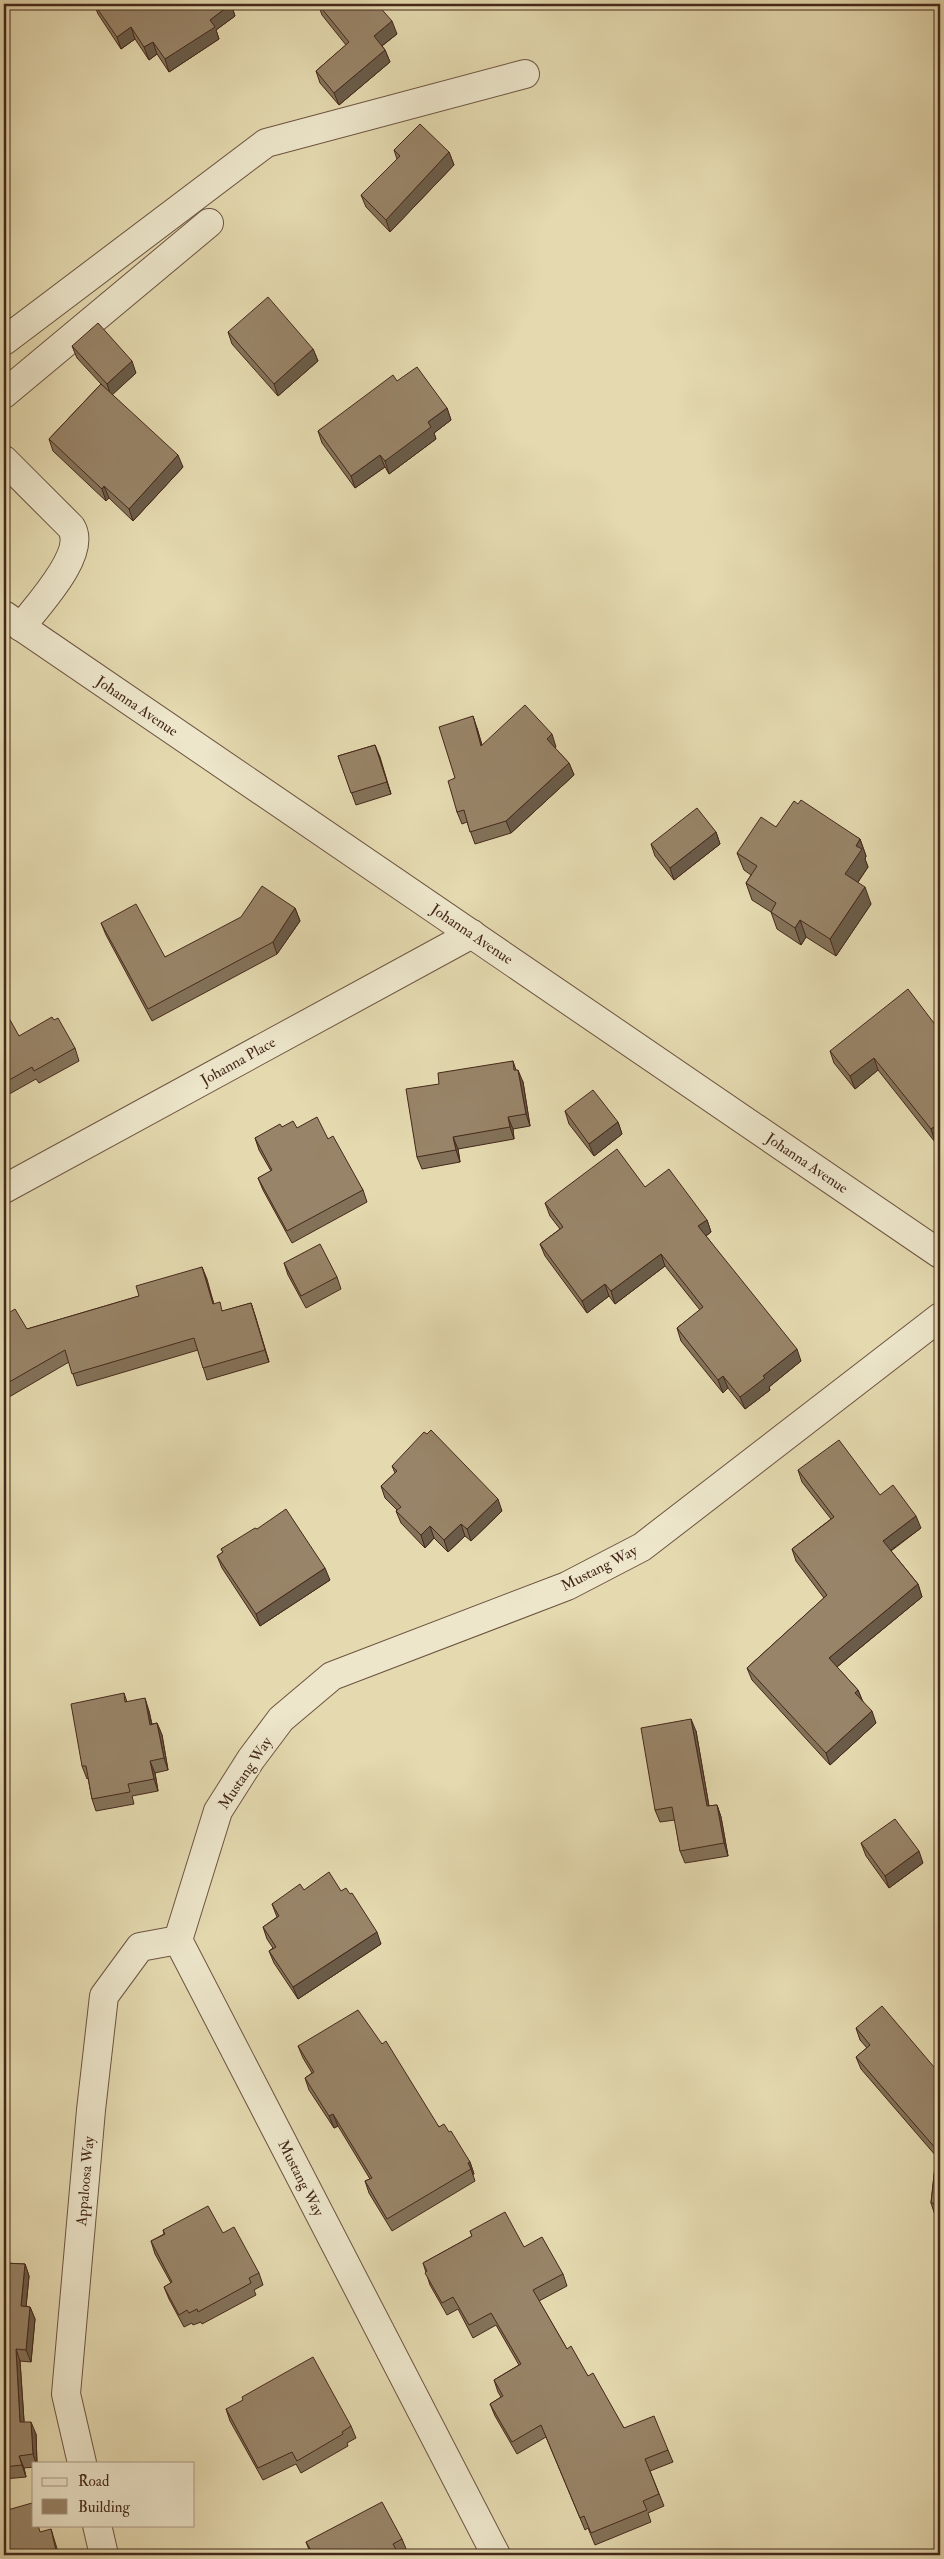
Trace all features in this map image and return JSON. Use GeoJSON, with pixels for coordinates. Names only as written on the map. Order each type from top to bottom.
{"type":"FeatureCollection","features":[{"type":"Feature","properties":{"kind":"street"},"geometry":{"type":"LineString","coordinates":[[4,341],[266,143],[525,74]]}},
{"type":"Feature","properties":{"kind":"street"},"geometry":{"type":"LineString","coordinates":[[4,394],[209,223]]}},
{"type":"Feature","properties":{"kind":"street"},"geometry":{"type":"LineString","coordinates":[[4,460],[71,527],[76,539],[70,561],[12,621]]}},
{"type":"Feature","properties":{"kind":"street","name":"Johanna Avenue"},"geometry":{"type":"LineString","coordinates":[[12,621],[940,1254]]}},
{"type":"Feature","properties":{"kind":"street","name":"Johanna Place"},"geometry":{"type":"LineString","coordinates":[[4,1189],[472,934]]}},
{"type":"Feature","properties":{"kind":"street","name":"Mustang Way"},"geometry":{"type":"LineString","coordinates":[[496,2555],[178,1940],[218,1811],[251,1759],[281,1719],[332,1676],[567,1586],[642,1546],[940,1317]]}},
{"type":"Feature","properties":{"kind":"street","name":"Appaloosa Way"},"geometry":{"type":"LineString","coordinates":[[82,2462],[66,2394],[91,2110],[104,1996],[140,1948],[178,1940]]}},
{"type":"Feature","properties":{"kind":"street"},"geometry":{"type":"LineString","coordinates":[[97,2526],[104,2555]]}},
{"type":"Feature","properties":{"kind":"building"},"geometry":{"type":"Polygon","coordinates":[[[94,4],[231,4],[210,20],[215,27],[165,59],[153,42],[144,47],[131,27],[117,37],[94,4]]]}},
{"type":"Feature","properties":{"kind":"building"},"geometry":{"type":"Polygon","coordinates":[[[318,4],[377,4],[392,21],[374,36],[385,50],[334,93],[316,71],[349,42],[318,4]]]}},
{"type":"Feature","properties":{"kind":"building"},"geometry":{"type":"Polygon","coordinates":[[[420,124],[449,152],[386,220],[361,195],[400,156],[394,150],[420,124]]]}},
{"type":"Feature","properties":{"kind":"building"},"geometry":{"type":"Polygon","coordinates":[[[268,297],[313,349],[274,384],[228,332],[268,297]]]}},
{"type":"Feature","properties":{"kind":"building"},"geometry":{"type":"Polygon","coordinates":[[[98,323],[132,361],[107,384],[72,346],[98,323]]]}},
{"type":"Feature","properties":{"kind":"building"},"geometry":{"type":"Polygon","coordinates":[[[417,367],[447,408],[428,422],[431,427],[385,461],[380,455],[351,476],[318,431],[393,375],[397,381],[417,367]]]}},
{"type":"Feature","properties":{"kind":"building"},"geometry":{"type":"Polygon","coordinates":[[[101,384],[178,455],[129,509],[104,486],[102,489],[49,439],[101,384]]]}},
{"type":"Feature","properties":{"kind":"building"},"geometry":{"type":"Polygon","coordinates":[[[525,705],[552,734],[547,739],[569,763],[506,821],[470,832],[464,810],[457,812],[448,781],[455,778],[439,727],[473,716],[481,746],[525,705]]]}},
{"type":"Feature","properties":{"kind":"building"},"geometry":{"type":"Polygon","coordinates":[[[375,745],[387,782],[351,793],[338,756],[375,745]]]}},
{"type":"Feature","properties":{"kind":"building"},"geometry":{"type":"Polygon","coordinates":[[[801,800],[860,839],[856,846],[862,849],[845,874],[865,887],[830,939],[800,920],[795,928],[771,912],[776,903],[746,883],[757,866],[737,853],[761,817],[776,827],[794,801],[798,804],[801,800]]]}},
{"type":"Feature","properties":{"kind":"building"},"geometry":{"type":"Polygon","coordinates":[[[697,808],[716,832],[670,868],[651,844],[697,808]]]}},
{"type":"Feature","properties":{"kind":"building"},"geometry":{"type":"Polygon","coordinates":[[[262,886],[295,908],[273,942],[148,1009],[101,923],[136,904],[165,957],[241,917],[262,886]]]}},
{"type":"Feature","properties":{"kind":"building"},"geometry":{"type":"Polygon","coordinates":[[[908,989],[940,1031],[940,1122],[931,1129],[874,1058],[850,1076],[830,1051],[908,989]]]}},
{"type":"Feature","properties":{"kind":"building"},"geometry":{"type":"Polygon","coordinates":[[[52,1017],[54,1020],[58,1018],[75,1048],[34,1071],[32,1067],[4,1083],[4,1021],[9,1018],[19,1036],[52,1017]]]}},
{"type":"Feature","properties":{"kind":"building"},"geometry":{"type":"Polygon","coordinates":[[[513,1061],[514,1070],[518,1070],[526,1114],[508,1117],[510,1127],[453,1137],[456,1150],[417,1157],[406,1089],[439,1084],[438,1073],[513,1061]]]}},
{"type":"Feature","properties":{"kind":"building"},"geometry":{"type":"Polygon","coordinates":[[[593,1090],[618,1122],[589,1144],[565,1111],[593,1090]]]}},
{"type":"Feature","properties":{"kind":"building"},"geometry":{"type":"Polygon","coordinates":[[[317,1117],[328,1139],[333,1136],[363,1190],[287,1231],[258,1178],[272,1170],[255,1138],[280,1124],[282,1127],[293,1121],[297,1128],[317,1117]]]}},
{"type":"Feature","properties":{"kind":"building"},"geometry":{"type":"Polygon","coordinates":[[[617,1149],[645,1187],[669,1169],[707,1220],[698,1226],[797,1349],[763,1376],[765,1378],[740,1397],[723,1376],[718,1380],[677,1328],[703,1307],[661,1254],[611,1291],[605,1284],[582,1301],[540,1244],[563,1227],[545,1203],[617,1149]]]}},
{"type":"Feature","properties":{"kind":"building"},"geometry":{"type":"Polygon","coordinates":[[[320,1244],[337,1277],[301,1296],[284,1263],[320,1244]]]}},
{"type":"Feature","properties":{"kind":"building"},"geometry":{"type":"Polygon","coordinates":[[[202,1267],[213,1304],[220,1302],[222,1311],[251,1303],[265,1350],[203,1368],[194,1338],[72,1374],[65,1350],[4,1385],[4,1316],[15,1309],[27,1329],[139,1296],[136,1286],[202,1267]]]}},
{"type":"Feature","properties":{"kind":"building"},"geometry":{"type":"Polygon","coordinates":[[[431,1430],[498,1499],[467,1529],[461,1524],[444,1540],[430,1526],[421,1535],[396,1511],[401,1507],[381,1486],[397,1471],[392,1466],[424,1432],[427,1434],[431,1430]]]}},
{"type":"Feature","properties":{"kind":"building"},"geometry":{"type":"Polygon","coordinates":[[[839,1440],[880,1495],[893,1485],[916,1516],[883,1541],[918,1584],[829,1658],[858,1690],[855,1693],[872,1711],[826,1753],[747,1668],[827,1595],[792,1549],[834,1517],[798,1470],[839,1440]]]}},
{"type":"Feature","properties":{"kind":"building"},"geometry":{"type":"Polygon","coordinates":[[[286,1509],[325,1568],[256,1614],[217,1556],[223,1552],[221,1549],[255,1528],[257,1529],[286,1509]]]}},
{"type":"Feature","properties":{"kind":"building"},"geometry":{"type":"Polygon","coordinates":[[[124,1693],[125,1702],[145,1698],[150,1725],[157,1723],[164,1758],[150,1761],[154,1779],[128,1784],[130,1792],[92,1799],[86,1766],[82,1766],[71,1704],[124,1693]]]}},
{"type":"Feature","properties":{"kind":"building"},"geometry":{"type":"Polygon","coordinates":[[[691,1719],[707,1806],[717,1805],[724,1843],[680,1851],[672,1807],[655,1810],[641,1728],[691,1719]]]}},
{"type":"Feature","properties":{"kind":"building"},"geometry":{"type":"Polygon","coordinates":[[[895,1819],[919,1851],[885,1876],[861,1843],[895,1819]]]}},
{"type":"Feature","properties":{"kind":"building"},"geometry":{"type":"Polygon","coordinates":[[[329,1872],[341,1891],[346,1888],[350,1894],[352,1893],[377,1932],[293,1987],[269,1951],[276,1947],[263,1927],[279,1916],[272,1904],[300,1884],[304,1890],[329,1872]]]}},
{"type":"Feature","properties":{"kind":"building"},"geometry":{"type":"Polygon","coordinates":[[[882,2006],[940,2074],[940,2204],[931,2203],[937,2150],[856,2057],[870,2045],[856,2028],[882,2006]]]}},
{"type":"Feature","properties":{"kind":"building"},"geometry":{"type":"Polygon","coordinates":[[[358,2010],[382,2044],[386,2041],[439,2127],[444,2124],[449,2132],[451,2131],[470,2162],[468,2163],[471,2169],[387,2219],[365,2181],[372,2178],[333,2114],[329,2116],[305,2078],[314,2072],[298,2046],[358,2010]]]}},
{"type":"Feature","properties":{"kind":"building"},"geometry":{"type":"Polygon","coordinates":[[[208,2206],[223,2233],[234,2227],[259,2273],[249,2278],[251,2283],[198,2312],[197,2309],[189,2313],[187,2310],[179,2315],[164,2287],[172,2282],[151,2241],[165,2234],[163,2230],[208,2206]]]}},
{"type":"Feature","properties":{"kind":"building"},"geometry":{"type":"Polygon","coordinates":[[[505,2212],[524,2247],[542,2237],[563,2274],[533,2290],[567,2349],[571,2346],[588,2376],[593,2373],[624,2428],[654,2416],[668,2450],[645,2459],[659,2494],[643,2501],[647,2510],[591,2533],[584,2516],[580,2518],[541,2425],[512,2442],[490,2404],[503,2396],[494,2380],[521,2364],[491,2313],[469,2325],[453,2297],[442,2303],[425,2273],[427,2271],[423,2263],[472,2236],[470,2231],[505,2212]]]}},
{"type":"Feature","properties":{"kind":"building"},"geometry":{"type":"Polygon","coordinates":[[[4,2263],[25,2264],[21,2306],[30,2307],[26,2350],[16,2349],[20,2422],[31,2422],[33,2454],[19,2456],[22,2465],[4,2467],[4,2263]]]}},
{"type":"Feature","properties":{"kind":"building"},"geometry":{"type":"Polygon","coordinates":[[[313,2357],[351,2426],[342,2432],[343,2434],[297,2461],[292,2452],[258,2468],[226,2409],[243,2400],[242,2397],[313,2357]]]}},
{"type":"Feature","properties":{"kind":"building"},"geometry":{"type":"Polygon","coordinates":[[[382,2502],[402,2539],[393,2544],[399,2555],[314,2555],[306,2542],[382,2502]]]}},
{"type":"Feature","properties":{"kind":"building"},"geometry":{"type":"Polygon","coordinates":[[[32,2503],[32,2526],[38,2526],[40,2532],[51,2529],[57,2555],[4,2555],[4,2511],[32,2503]]]}}]}
